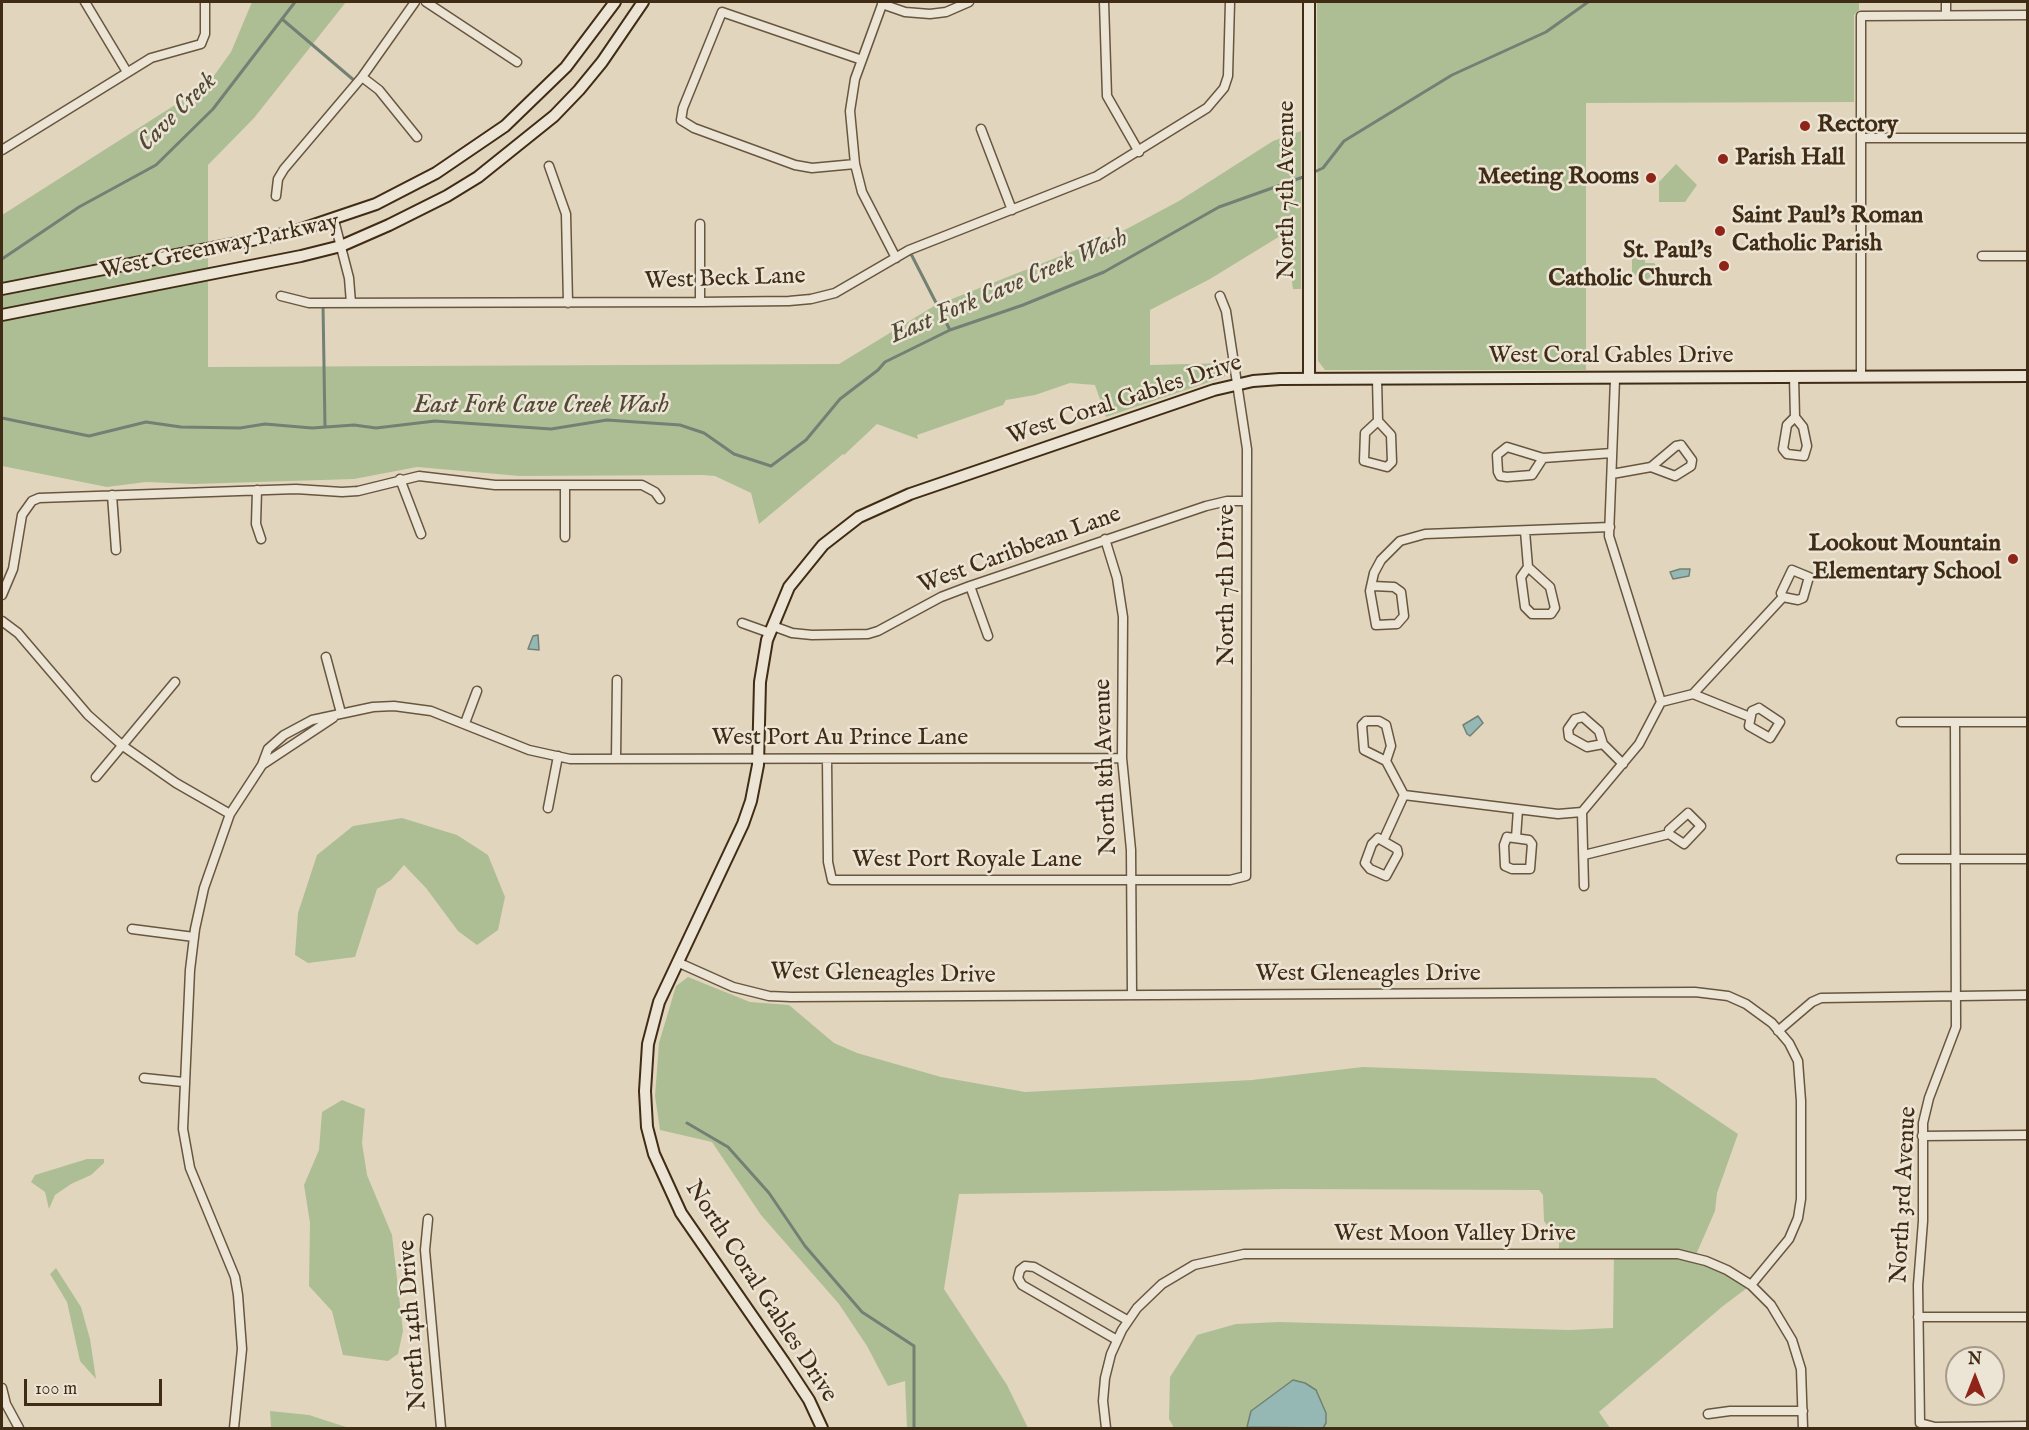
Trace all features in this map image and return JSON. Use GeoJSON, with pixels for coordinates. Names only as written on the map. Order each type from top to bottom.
{"type":"FeatureCollection","features":[{"type":"Feature","properties":{"kind":"street"},"geometry":{"type":"LineString","coordinates":[[85,2],[126,72]]}},
{"type":"Feature","properties":{"kind":"street"},"geometry":{"type":"LineString","coordinates":[[2,150],[126,72],[158,56],[201,44],[206,34],[205,2]]}},
{"type":"Feature","properties":{"kind":"street"},"geometry":{"type":"LineString","coordinates":[[276,196],[278,179],[284,169],[362,77],[415,2]]}},
{"type":"Feature","properties":{"kind":"street"},"geometry":{"type":"LineString","coordinates":[[426,2],[517,62]]}},
{"type":"Feature","properties":{"kind":"street","name":"West Greenway Parkway"},"geometry":{"type":"LineString","coordinates":[[2,290],[293,232],[376,204],[436,173],[505,126],[566,67],[615,2]]}},
{"type":"Feature","properties":{"kind":"street","name":"West Greenway Parkway"},"geometry":{"type":"LineString","coordinates":[[2,315],[240,269],[341,246],[447,196],[518,147],[579,90],[619,39],[643,2]]}},
{"type":"Feature","properties":{"kind":"street"},"geometry":{"type":"LineString","coordinates":[[896,258],[867,206],[855,164],[850,101],[883,3],[905,12],[930,14],[946,12],[969,2]]}},
{"type":"Feature","properties":{"kind":"street"},"geometry":{"type":"LineString","coordinates":[[1104,2],[1107,96],[1139,152]]}},
{"type":"Feature","properties":{"kind":"street","name":"West Beck Lane"},"geometry":{"type":"LineString","coordinates":[[281,296],[309,303],[700,302],[811,299],[855,283],[896,258],[1081,184],[1139,152],[1207,108],[1224,88],[1230,65],[1230,2]]}},
{"type":"Feature","properties":{"kind":"street","name":"North 7th Avenue"},"geometry":{"type":"LineString","coordinates":[[1309,2],[1309,379]]}},
{"type":"Feature","properties":{"kind":"street"},"geometry":{"type":"LineString","coordinates":[[1946,2],[1946,15]]}},
{"type":"Feature","properties":{"kind":"street"},"geometry":{"type":"LineString","coordinates":[[855,164],[812,168],[795,165],[694,128],[681,120],[683,108],[722,12],[862,60]]}},
{"type":"Feature","properties":{"kind":"street"},"geometry":{"type":"LineString","coordinates":[[1861,376],[1862,16],[2028,15]]}},
{"type":"Feature","properties":{"kind":"street"},"geometry":{"type":"LineString","coordinates":[[362,77],[379,90],[417,137]]}},
{"type":"Feature","properties":{"kind":"street"},"geometry":{"type":"LineString","coordinates":[[981,129],[1012,210]]}},
{"type":"Feature","properties":{"kind":"street"},"geometry":{"type":"LineString","coordinates":[[1861,138],[2028,138]]}},
{"type":"Feature","properties":{"kind":"street"},"geometry":{"type":"LineString","coordinates":[[549,166],[566,214],[568,303]]}},
{"type":"Feature","properties":{"kind":"street"},"geometry":{"type":"LineString","coordinates":[[334,220],[349,278],[351,303]]}},
{"type":"Feature","properties":{"kind":"street"},"geometry":{"type":"LineString","coordinates":[[700,224],[700,302]]}},
{"type":"Feature","properties":{"kind":"street"},"geometry":{"type":"LineString","coordinates":[[1982,256],[2028,256]]}},
{"type":"Feature","properties":{"kind":"street","name":"North 7th Drive"},"geometry":{"type":"LineString","coordinates":[[1220,296],[1226,311],[1246,434],[1246,876]]}},
{"type":"Feature","properties":{"kind":"street","name":"West Coral Gables Drive"},"geometry":{"type":"LineString","coordinates":[[659,1002],[743,824],[751,801],[759,760],[760,682],[771,629],[789,587],[813,556],[839,532],[877,507],[1214,390],[1267,380],[2028,376]]}},
{"type":"Feature","properties":{"kind":"street"},"geometry":{"type":"LineString","coordinates":[[1794,377],[1795,417]]}},
{"type":"Feature","properties":{"kind":"street"},"geometry":{"type":"LineString","coordinates":[[1377,379],[1378,421],[1391,435],[1392,462],[1387,467],[1364,461],[1365,433],[1378,421]]}},
{"type":"Feature","properties":{"kind":"street"},"geometry":{"type":"LineString","coordinates":[[1584,886],[1582,812],[1639,744],[1661,702],[1613,555],[1610,527],[1616,379]]}},
{"type":"Feature","properties":{"kind":"street"},"geometry":{"type":"LineString","coordinates":[[1612,474],[1651,467],[1679,445],[1683,447],[1693,463],[1675,476],[1651,467]]}},
{"type":"Feature","properties":{"kind":"street"},"geometry":{"type":"LineString","coordinates":[[1543,458],[1532,475],[1507,477],[1500,476],[1498,472],[1497,455],[1507,447],[1543,458],[1612,453]]}},
{"type":"Feature","properties":{"kind":"street"},"geometry":{"type":"LineString","coordinates":[[2,594],[13,570],[22,515],[32,501],[39,498],[257,490],[358,491],[419,476],[495,485],[642,485],[655,492],[660,499]]}},
{"type":"Feature","properties":{"kind":"street"},"geometry":{"type":"LineString","coordinates":[[400,479],[421,534]]}},
{"type":"Feature","properties":{"kind":"street"},"geometry":{"type":"LineString","coordinates":[[565,485],[565,537]]}},
{"type":"Feature","properties":{"kind":"street"},"geometry":{"type":"LineString","coordinates":[[257,490],[256,524],[261,539]]}},
{"type":"Feature","properties":{"kind":"street"},"geometry":{"type":"LineString","coordinates":[[112,495],[116,550]]}},
{"type":"Feature","properties":{"kind":"street","name":"West Caribbean Lane"},"geometry":{"type":"LineString","coordinates":[[771,629],[812,635],[868,634],[878,631],[941,597],[970,586],[1216,503],[1247,501]]}},
{"type":"Feature","properties":{"kind":"street"},"geometry":{"type":"LineString","coordinates":[[1373,586],[1394,587],[1401,592],[1404,616],[1397,624],[1376,625],[1370,591],[1373,586],[1374,573],[1387,552],[1408,538],[1425,534],[1610,527]]}},
{"type":"Feature","properties":{"kind":"street"},"geometry":{"type":"LineString","coordinates":[[1525,531],[1528,567],[1521,577],[1525,607],[1532,614],[1551,614],[1555,608],[1550,587],[1528,567]]}},
{"type":"Feature","properties":{"kind":"street","name":"North 8th Avenue"},"geometry":{"type":"LineString","coordinates":[[1105,539],[1118,578],[1123,617],[1122,758],[1131,880],[1132,996]]}},
{"type":"Feature","properties":{"kind":"street"},"geometry":{"type":"LineString","coordinates":[[970,586],[988,636]]}},
{"type":"Feature","properties":{"kind":"street"},"geometry":{"type":"LineString","coordinates":[[1661,702],[1694,694],[1783,597]]}},
{"type":"Feature","properties":{"kind":"street"},"geometry":{"type":"LineString","coordinates":[[2,621],[18,633],[88,715],[123,746],[176,783],[230,814]]}},
{"type":"Feature","properties":{"kind":"street"},"geometry":{"type":"LineString","coordinates":[[742,623],[771,629]]}},
{"type":"Feature","properties":{"kind":"street"},"geometry":{"type":"LineString","coordinates":[[326,657],[341,713]]}},
{"type":"Feature","properties":{"kind":"street"},"geometry":{"type":"LineString","coordinates":[[616,680],[616,759]]}},
{"type":"Feature","properties":{"kind":"street"},"geometry":{"type":"LineString","coordinates":[[96,777],[175,682]]}},
{"type":"Feature","properties":{"kind":"street"},"geometry":{"type":"LineString","coordinates":[[465,723],[477,691]]}},
{"type":"Feature","properties":{"kind":"street"},"geometry":{"type":"LineString","coordinates":[[1694,694],[1750,717]]}},
{"type":"Feature","properties":{"kind":"street","name":"West Port Au Prince Lane"},"geometry":{"type":"LineString","coordinates":[[234,1428],[242,1349],[238,1295],[235,1277],[190,1168],[183,1129],[183,1082],[194,937],[204,888],[230,814],[262,765],[268,749],[284,735],[312,720],[341,713],[394,706],[431,711],[529,750],[558,756],[616,759],[759,760],[1122,758]]}},
{"type":"Feature","properties":{"kind":"street","name":"West Port Au Prince Lane"},"geometry":{"type":"LineString","coordinates":[[262,765],[341,713]]}},
{"type":"Feature","properties":{"kind":"street"},"geometry":{"type":"LineString","coordinates":[[1386,761],[1391,746],[1386,725],[1379,721],[1366,721],[1362,725],[1364,750],[1386,761],[1404,795]]}},
{"type":"Feature","properties":{"kind":"street"},"geometry":{"type":"LineString","coordinates":[[1901,722],[2028,722]]}},
{"type":"Feature","properties":{"kind":"street","name":"North 3rd Avenue"},"geometry":{"type":"LineString","coordinates":[[1955,722],[1956,996],[1953,1039],[1929,1098],[1922,1136],[1923,1221],[1918,1317],[1920,1423],[1935,1427],[2028,1426]]}},
{"type":"Feature","properties":{"kind":"street"},"geometry":{"type":"LineString","coordinates":[[1603,744],[1623,764]]}},
{"type":"Feature","properties":{"kind":"street"},"geometry":{"type":"LineString","coordinates":[[548,808],[558,756]]}},
{"type":"Feature","properties":{"kind":"street","name":"West Port Royale Lane"},"geometry":{"type":"LineString","coordinates":[[827,759],[828,862],[832,880],[1230,880],[1246,876]]}},
{"type":"Feature","properties":{"kind":"street"},"geometry":{"type":"LineString","coordinates":[[1404,795],[1558,814],[1582,812]]}},
{"type":"Feature","properties":{"kind":"street"},"geometry":{"type":"LineString","coordinates":[[1383,841],[1404,795]]}},
{"type":"Feature","properties":{"kind":"street"},"geometry":{"type":"LineString","coordinates":[[1516,838],[1518,809]]}},
{"type":"Feature","properties":{"kind":"street"},"geometry":{"type":"LineString","coordinates":[[1584,855],[1669,834]]}},
{"type":"Feature","properties":{"kind":"street"},"geometry":{"type":"LineString","coordinates":[[1507,837],[1516,838],[1529,840],[1532,844],[1530,869],[1512,869],[1505,866],[1505,841],[1507,837]]}},
{"type":"Feature","properties":{"kind":"street"},"geometry":{"type":"LineString","coordinates":[[1378,838],[1383,841],[1397,849],[1398,855],[1386,876],[1370,869],[1365,863],[1375,840],[1378,838]]}},
{"type":"Feature","properties":{"kind":"street"},"geometry":{"type":"LineString","coordinates":[[1901,859],[2028,859]]}},
{"type":"Feature","properties":{"kind":"street"},"geometry":{"type":"LineString","coordinates":[[132,929],[194,937]]}},
{"type":"Feature","properties":{"kind":"street","name":"West Gleneagles Drive"},"geometry":{"type":"LineString","coordinates":[[677,962],[733,987],[769,996],[1695,992],[1728,996],[1746,1004],[1772,1023],[1789,1043],[1798,1061],[1802,1101],[1801,1200],[1789,1239],[1751,1285]]}},
{"type":"Feature","properties":{"kind":"street"},"geometry":{"type":"LineString","coordinates":[[1778,1031],[1812,1002],[1821,998],[2028,995]]}},
{"type":"Feature","properties":{"kind":"street","name":"North Coral Gables Drive"},"geometry":{"type":"LineString","coordinates":[[659,1002],[648,1044],[645,1091],[647,1126],[662,1177],[681,1213],[809,1400],[822,1428]]}},
{"type":"Feature","properties":{"kind":"street"},"geometry":{"type":"LineString","coordinates":[[144,1078],[183,1082]]}},
{"type":"Feature","properties":{"kind":"street"},"geometry":{"type":"LineString","coordinates":[[1922,1136],[2028,1135]]}},
{"type":"Feature","properties":{"kind":"street","name":"North 14th Drive"},"geometry":{"type":"LineString","coordinates":[[428,1219],[425,1250],[441,1428]]}},
{"type":"Feature","properties":{"kind":"street","name":"West Moon Valley Drive"},"geometry":{"type":"LineString","coordinates":[[1106,1428],[1103,1401],[1105,1378],[1117,1340],[1127,1320],[1144,1300],[1178,1273],[1218,1258],[1244,1254],[1678,1254],[1695,1257],[1716,1265],[1751,1285],[1771,1305],[1792,1340],[1801,1369],[1803,1428]]}},
{"type":"Feature","properties":{"kind":"street"},"geometry":{"type":"LineString","coordinates":[[1117,1340],[1022,1285],[1018,1274],[1025,1266],[1034,1267],[1127,1320]]}},
{"type":"Feature","properties":{"kind":"street"},"geometry":{"type":"LineString","coordinates":[[1918,1317],[2028,1317]]}},
{"type":"Feature","properties":{"kind":"street"},"geometry":{"type":"LineString","coordinates":[[2,1388],[6,1404],[19,1428]]}},
{"type":"Feature","properties":{"kind":"street"},"geometry":{"type":"LineString","coordinates":[[1708,1414],[1730,1411],[1803,1410]]}},
{"type":"Feature","properties":{"kind":"green space"},"geometry":{"type":"Polygon","coordinates":[[[252,2],[346,2],[254,118],[208,165],[208,367],[839,364],[934,306],[1119,233],[1179,201],[1273,141],[1301,131],[1301,289],[1293,289],[1285,233],[1210,279],[1150,310],[1150,365],[1228,363],[1228,371],[1224,377],[1106,417],[1095,385],[1070,383],[1035,395],[1006,400],[1003,405],[917,435],[918,439],[877,424],[844,455],[759,524],[751,493],[715,476],[703,475],[520,476],[417,467],[354,479],[193,484],[146,482],[107,487],[2,466],[2,215],[208,84],[231,52],[252,2]]]}},
{"type":"Feature","properties":{"kind":"green space"},"geometry":{"type":"Polygon","coordinates":[[[1317,2],[1859,2],[1859,10],[1854,15],[1854,102],[1586,103],[1586,370],[1325,370],[1318,361],[1317,2]]]}},
{"type":"Feature","properties":{"kind":"green space"},"geometry":{"type":"Polygon","coordinates":[[[1676,164],[1697,185],[1685,202],[1659,202],[1659,182],[1676,164]]]}},
{"type":"Feature","properties":{"kind":"green space"},"geometry":{"type":"Polygon","coordinates":[[[1632,257],[1639,257],[1639,260],[1645,260],[1645,263],[1654,263],[1659,268],[1644,283],[1632,272],[1632,257]]]}},
{"type":"Feature","properties":{"kind":"green space"},"geometry":{"type":"Polygon","coordinates":[[[402,818],[457,835],[488,855],[505,897],[498,930],[477,945],[458,931],[426,888],[404,865],[391,880],[377,889],[355,957],[308,963],[295,955],[298,913],[317,855],[353,826],[402,818]]]}},
{"type":"Feature","properties":{"kind":"green space"},"geometry":{"type":"Polygon","coordinates":[[[688,977],[750,1002],[789,1005],[834,1043],[857,1053],[941,1077],[1025,1092],[1252,1080],[1363,1067],[1655,1078],[1738,1134],[1717,1193],[1715,1211],[1695,1257],[1751,1285],[1723,1306],[1599,1412],[1610,1428],[1174,1428],[1169,1419],[1170,1377],[1197,1335],[1236,1324],[1279,1322],[1570,1330],[1613,1328],[1614,1254],[1559,1254],[1559,1243],[1544,1221],[1543,1195],[1539,1190],[1287,1189],[959,1194],[944,1289],[1007,1385],[1028,1428],[907,1428],[905,1381],[888,1386],[867,1346],[839,1304],[761,1215],[712,1142],[660,1130],[655,1096],[659,1043],[676,986],[688,977]]]}},
{"type":"Feature","properties":{"kind":"green space"},"geometry":{"type":"Polygon","coordinates":[[[342,1100],[365,1109],[362,1143],[367,1175],[392,1235],[403,1331],[398,1354],[388,1361],[343,1355],[332,1311],[309,1286],[310,1223],[304,1185],[319,1150],[322,1112],[342,1100]]]}},
{"type":"Feature","properties":{"kind":"green space"},"geometry":{"type":"Polygon","coordinates":[[[87,1159],[104,1159],[104,1163],[91,1175],[71,1184],[55,1195],[49,1209],[45,1192],[31,1182],[35,1175],[87,1159]]]}},
{"type":"Feature","properties":{"kind":"green space"},"geometry":{"type":"Polygon","coordinates":[[[56,1268],[81,1307],[90,1339],[96,1379],[80,1361],[67,1302],[50,1274],[56,1268]]]}},
{"type":"Feature","properties":{"kind":"green space"},"geometry":{"type":"Polygon","coordinates":[[[270,1411],[309,1415],[349,1428],[271,1428],[270,1411]]]}},
{"type":"Feature","properties":{"kind":"water"},"geometry":{"type":"Polygon","coordinates":[[[1690,569],[1689,576],[1673,579],[1670,572],[1690,569]]]}},
{"type":"Feature","properties":{"kind":"water"},"geometry":{"type":"Polygon","coordinates":[[[538,635],[539,650],[528,649],[533,636],[538,635]]]}},
{"type":"Feature","properties":{"kind":"water"},"geometry":{"type":"Polygon","coordinates":[[[1478,716],[1483,723],[1470,736],[1463,725],[1478,716]]]}},
{"type":"Feature","properties":{"kind":"water"},"geometry":{"type":"Polygon","coordinates":[[[1293,1380],[1305,1383],[1316,1390],[1326,1413],[1326,1423],[1323,1428],[1247,1427],[1251,1411],[1293,1380]]]}},
{"type":"Feature","properties":{"kind":"waterway","name":"Cave Creek"},"geometry":{"type":"LineString","coordinates":[[2,259],[79,207],[156,165],[213,109],[295,2]]}},
{"type":"Feature","properties":{"kind":"waterway","name":"East Fork Cave Creek Wash"},"geometry":{"type":"LineString","coordinates":[[1312,173],[1323,168],[1344,141],[1452,75],[1546,32],[1588,2]]}},
{"type":"Feature","properties":{"kind":"waterway"},"geometry":{"type":"LineString","coordinates":[[282,19],[356,82]]}},
{"type":"Feature","properties":{"kind":"waterway","name":"East Fork Cave Creek Wash"},"geometry":{"type":"LineString","coordinates":[[2,418],[89,436],[146,422],[181,427],[240,428],[265,424],[312,428],[354,425],[376,428],[435,421],[551,429],[607,420],[680,425],[704,433],[734,454],[771,466],[806,440],[840,399],[885,362],[950,330],[1023,305],[1104,272],[1219,207],[1306,176]]}},
{"type":"Feature","properties":{"kind":"waterway"},"geometry":{"type":"LineString","coordinates":[[910,252],[950,330]]}},
{"type":"Feature","properties":{"kind":"waterway"},"geometry":{"type":"LineString","coordinates":[[323,305],[325,427]]}},
{"type":"Feature","properties":{"kind":"waterway"},"geometry":{"type":"LineString","coordinates":[[687,1123],[728,1147],[769,1193],[805,1246],[862,1312],[914,1346],[914,1428]]}},
{"type":"Feature","properties":{"kind":"place","name":"Rectory"},"geometry":{"type":"Point","coordinates":[1805,126]}},
{"type":"Feature","properties":{"kind":"place","name":"Parish Hall"},"geometry":{"type":"Point","coordinates":[1723,159]}},
{"type":"Feature","properties":{"kind":"place","name":"Meeting Rooms"},"geometry":{"type":"Point","coordinates":[1651,178]}},
{"type":"Feature","properties":{"kind":"place","name":"Saint Paul's Roman Catholic Parish"},"geometry":{"type":"Point","coordinates":[1720,231]}},
{"type":"Feature","properties":{"kind":"place","name":"St. Paul's Catholic Church"},"geometry":{"type":"Point","coordinates":[1724,266]}},
{"type":"Feature","properties":{"kind":"place","name":"Lookout Mountain Elementary School"},"geometry":{"type":"Point","coordinates":[2013,559]}}]}
